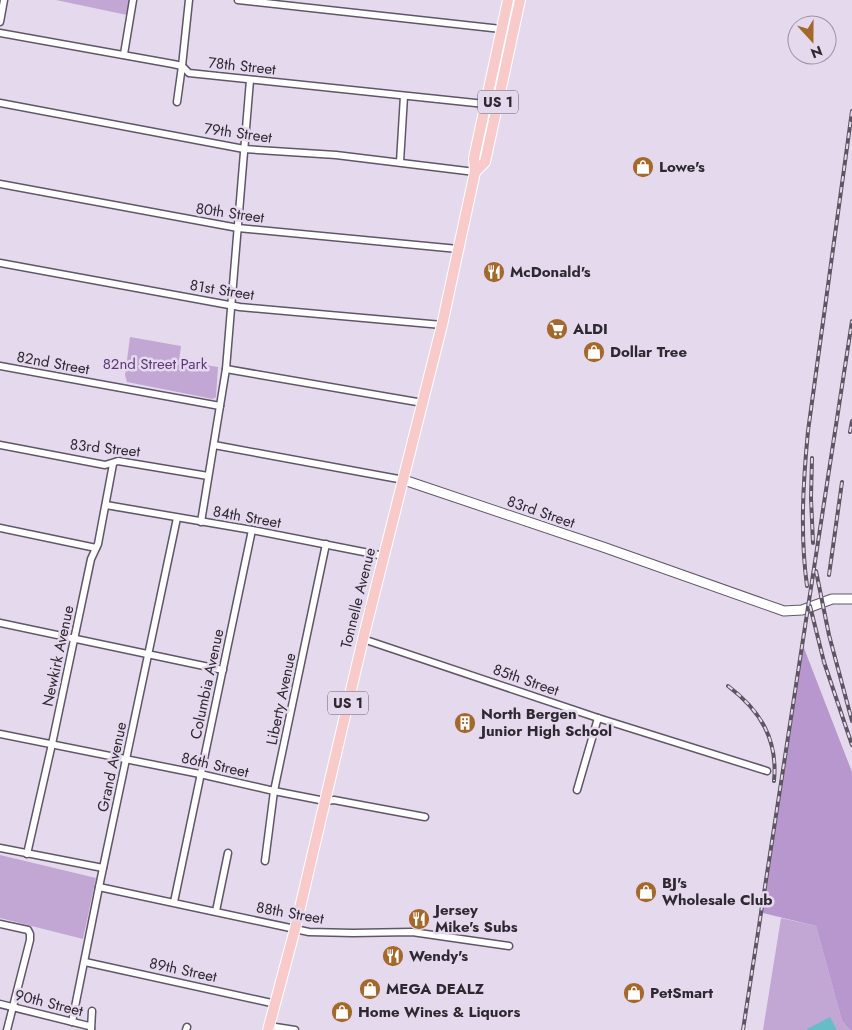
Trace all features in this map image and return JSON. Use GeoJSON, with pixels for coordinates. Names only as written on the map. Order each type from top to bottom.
{"type":"FeatureCollection","features":[{"type":"Feature","properties":{"kind":"main road","name":"Tonnelle Avenue"},"geometry":{"type":"LineString","coordinates":[[269,1028],[295,929],[384,556],[442,325],[476,172],[474,158],[508,0]]}},
{"type":"Feature","properties":{"kind":"main road","name":"Tonnelle Avenue"},"geometry":{"type":"LineString","coordinates":[[476,172],[484,162],[520,0]]}},
{"type":"Feature","properties":{"kind":"street"},"geometry":{"type":"LineString","coordinates":[[0,22],[4,0]]}},
{"type":"Feature","properties":{"kind":"street"},"geometry":{"type":"LineString","coordinates":[[124,54],[133,0]]}},
{"type":"Feature","properties":{"kind":"street"},"geometry":{"type":"LineString","coordinates":[[177,102],[189,0]]}},
{"type":"Feature","properties":{"kind":"street"},"geometry":{"type":"LineString","coordinates":[[238,0],[502,29]]}},
{"type":"Feature","properties":{"kind":"street","name":"78th Street"},"geometry":{"type":"LineString","coordinates":[[0,32],[182,66],[189,72],[485,104]]}},
{"type":"Feature","properties":{"kind":"street"},"geometry":{"type":"LineString","coordinates":[[201,522],[226,369],[250,80]]}},
{"type":"Feature","properties":{"kind":"street"},"geometry":{"type":"LineString","coordinates":[[400,162],[404,96]]}},
{"type":"Feature","properties":{"kind":"street","name":"79th Street"},"geometry":{"type":"LineString","coordinates":[[0,103],[244,149],[336,155],[476,172]]}},
{"type":"Feature","properties":{"kind":"street","name":"80th Street"},"geometry":{"type":"LineString","coordinates":[[0,184],[238,228],[458,249]]}},
{"type":"Feature","properties":{"kind":"street","name":"81st Street"},"geometry":{"type":"LineString","coordinates":[[0,263],[231,306],[442,325]]}},
{"type":"Feature","properties":{"kind":"street","name":"82nd Street"},"geometry":{"type":"LineString","coordinates":[[0,366],[220,406]]}},
{"type":"Feature","properties":{"kind":"street"},"geometry":{"type":"LineString","coordinates":[[226,369],[422,403]]}},
{"type":"Feature","properties":{"kind":"street","name":"83rd Street"},"geometry":{"type":"LineString","coordinates":[[0,445],[105,465],[118,461],[208,476]]}},
{"type":"Feature","properties":{"kind":"street","name":"83rd Street"},"geometry":{"type":"LineString","coordinates":[[214,445],[404,480],[784,611],[802,610],[832,599],[852,599]]}},
{"type":"Feature","properties":{"kind":"street","name":"Newkirk Avenue"},"geometry":{"type":"LineString","coordinates":[[28,854],[91,559],[96,548],[106,505],[113,464]]}},
{"type":"Feature","properties":{"kind":"street","name":"84th Street"},"geometry":{"type":"LineString","coordinates":[[106,505],[252,530],[384,556]]}},
{"type":"Feature","properties":{"kind":"street","name":"Grand Avenue"},"geometry":{"type":"LineString","coordinates":[[72,1022],[177,518]]}},
{"type":"Feature","properties":{"kind":"street"},"geometry":{"type":"LineString","coordinates":[[0,528],[96,548]]}},
{"type":"Feature","properties":{"kind":"street","name":"Columbia Avenue"},"geometry":{"type":"LineString","coordinates":[[174,902],[252,530]]}},
{"type":"Feature","properties":{"kind":"street","name":"Liberty Avenue"},"geometry":{"type":"LineString","coordinates":[[265,861],[274,791],[326,544]]}},
{"type":"Feature","properties":{"kind":"street"},"geometry":{"type":"LineString","coordinates":[[0,623],[223,670]]}},
{"type":"Feature","properties":{"kind":"street","name":"85th Street"},"geometry":{"type":"LineString","coordinates":[[364,639],[598,718],[768,771]]}},
{"type":"Feature","properties":{"kind":"street"},"geometry":{"type":"LineString","coordinates":[[577,790],[598,718]]}},
{"type":"Feature","properties":{"kind":"street","name":"86th Street"},"geometry":{"type":"LineString","coordinates":[[0,734],[325,801],[334,800],[425,817]]}},
{"type":"Feature","properties":{"kind":"street"},"geometry":{"type":"LineString","coordinates":[[0,848],[103,868]]}},
{"type":"Feature","properties":{"kind":"street"},"geometry":{"type":"LineString","coordinates":[[216,911],[228,853]]}},
{"type":"Feature","properties":{"kind":"street","name":"88th Street"},"geometry":{"type":"LineString","coordinates":[[99,887],[315,932],[412,932],[509,946]]}},
{"type":"Feature","properties":{"kind":"street"},"geometry":{"type":"LineString","coordinates":[[0,924],[28,930],[30,934],[7,1030]]}},
{"type":"Feature","properties":{"kind":"street","name":"89th Street"},"geometry":{"type":"LineString","coordinates":[[85,962],[276,1004]]}},
{"type":"Feature","properties":{"kind":"street","name":"90th Street"},"geometry":{"type":"LineString","coordinates":[[0,1004],[89,1026],[91,1029]]}},
{"type":"Feature","properties":{"kind":"street"},"geometry":{"type":"LineString","coordinates":[[91,1029],[92,1010]]}},
{"type":"Feature","properties":{"kind":"street"},"geometry":{"type":"LineString","coordinates":[[269,1028],[295,1030]]}},
{"type":"Feature","properties":{"kind":"green space"},"geometry":{"type":"Polygon","coordinates":[[[56,0],[130,0],[127,15],[56,0]]]}},
{"type":"Feature","properties":{"kind":"green space","name":"82nd Street Park"},"geometry":{"type":"Polygon","coordinates":[[[130,337],[181,346],[179,361],[218,367],[216,397],[213,399],[127,382],[125,375],[130,337]]]}},
{"type":"Feature","properties":{"kind":"green space"},"geometry":{"type":"Polygon","coordinates":[[[0,855],[96,878],[83,939],[0,918],[0,855]]]}},
{"type":"Feature","properties":{"kind":"green space"},"geometry":{"type":"Polygon","coordinates":[[[781,918],[816,926],[842,1021],[850,1030],[763,1030],[781,918]]]}},
{"type":"Feature","properties":{"kind":"shaded area"},"geometry":{"type":"Polygon","coordinates":[[[802,643],[852,772],[852,1030],[842,1021],[816,926],[759,912],[802,643]]]}},
{"type":"Feature","properties":{"kind":"water"},"geometry":{"type":"Polygon","coordinates":[[[830,1017],[837,1030],[807,1030],[807,1029],[830,1017]]]}},
{"type":"Feature","properties":{"kind":"railway"},"geometry":{"type":"LineString","coordinates":[[807,586],[803,508],[808,431],[852,111]]}},
{"type":"Feature","properties":{"kind":"railway"},"geometry":{"type":"LineString","coordinates":[[743,1030],[852,321]]}},
{"type":"Feature","properties":{"kind":"railway"},"geometry":{"type":"LineString","coordinates":[[850,432],[852,421]]}},
{"type":"Feature","properties":{"kind":"railway"},"geometry":{"type":"LineString","coordinates":[[812,458],[813,543]]}},
{"type":"Feature","properties":{"kind":"railway"},"geometry":{"type":"LineString","coordinates":[[829,575],[842,482]]}},
{"type":"Feature","properties":{"kind":"railway"},"geometry":{"type":"LineString","coordinates":[[816,571],[829,635],[852,721]]}},
{"type":"Feature","properties":{"kind":"railway"},"geometry":{"type":"LineString","coordinates":[[810,606],[824,662],[852,745]]}},
{"type":"Feature","properties":{"kind":"railway"},"geometry":{"type":"LineString","coordinates":[[728,686],[750,706],[765,728],[773,752],[775,766],[774,781]]}},
{"type":"Feature","properties":{"kind":"place","name":"Lowe's"},"geometry":{"type":"Point","coordinates":[643,167]}},
{"type":"Feature","properties":{"kind":"place","name":"McDonald's"},"geometry":{"type":"Point","coordinates":[494,272]}},
{"type":"Feature","properties":{"kind":"place","name":"ALDI"},"geometry":{"type":"Point","coordinates":[557,329]}},
{"type":"Feature","properties":{"kind":"place","name":"Dollar Tree"},"geometry":{"type":"Point","coordinates":[594,352]}},
{"type":"Feature","properties":{"kind":"place","name":"North Bergen Junior High School"},"geometry":{"type":"Point","coordinates":[465,723]}},
{"type":"Feature","properties":{"kind":"place","name":"BJ's Wholesale Club"},"geometry":{"type":"Point","coordinates":[646,892]}},
{"type":"Feature","properties":{"kind":"place","name":"Jersey Mike's Subs"},"geometry":{"type":"Point","coordinates":[419,919]}},
{"type":"Feature","properties":{"kind":"place","name":"Wendy's"},"geometry":{"type":"Point","coordinates":[393,956]}},
{"type":"Feature","properties":{"kind":"place","name":"MEGA DEALZ"},"geometry":{"type":"Point","coordinates":[370,989]}},
{"type":"Feature","properties":{"kind":"place","name":"PetSmart"},"geometry":{"type":"Point","coordinates":[634,993]}},
{"type":"Feature","properties":{"kind":"place","name":"Home Wines & Liquors"},"geometry":{"type":"Point","coordinates":[342,1012]}}]}
